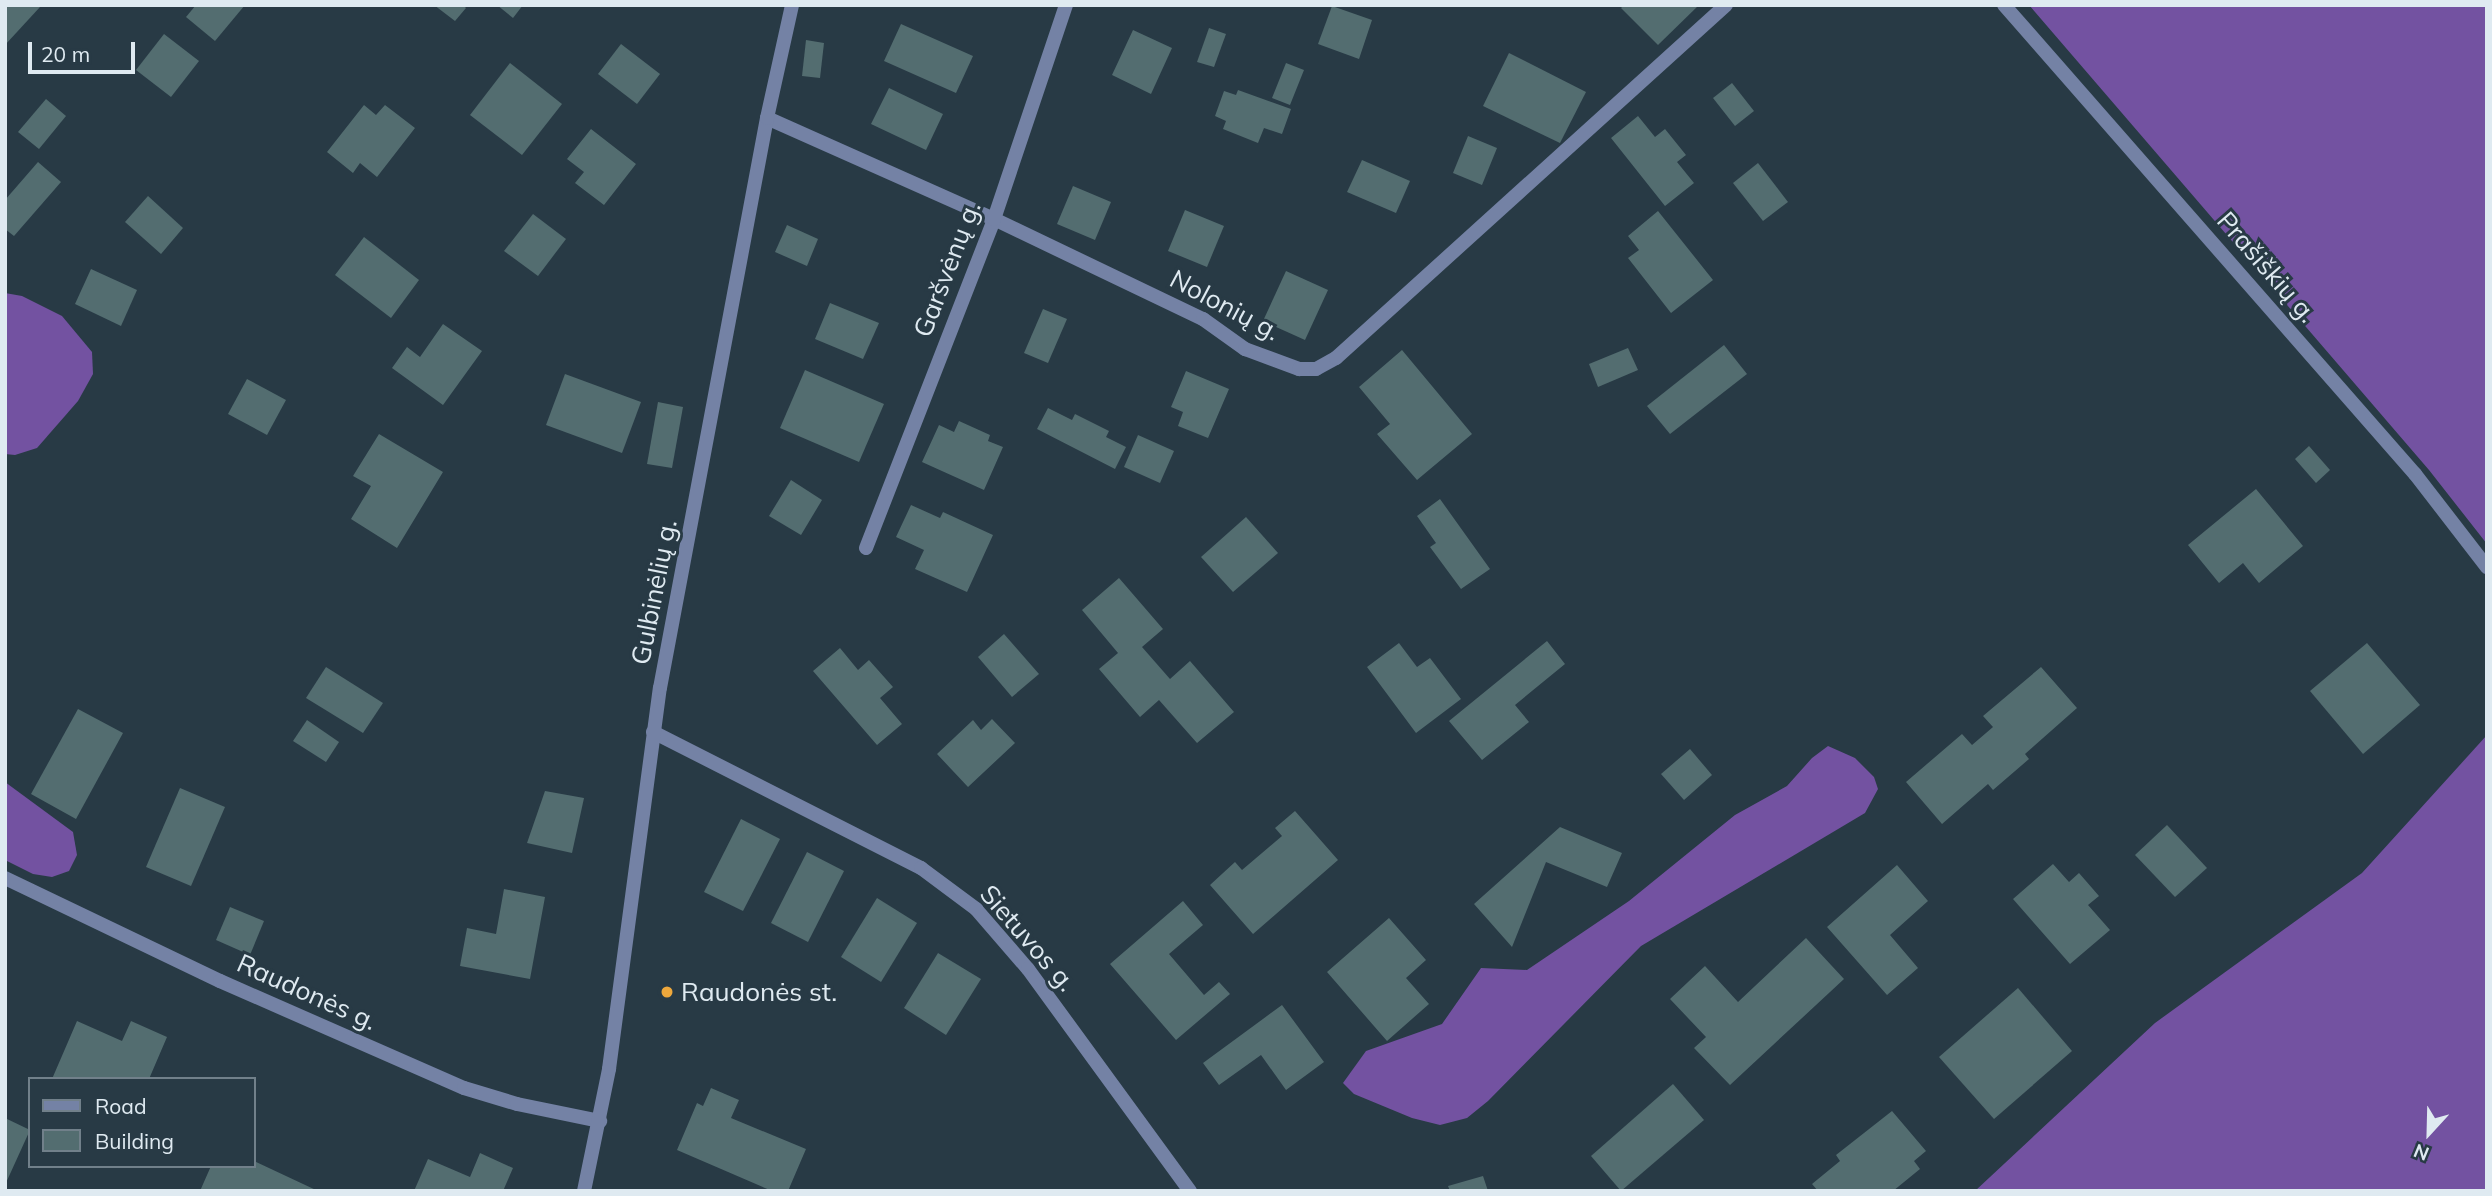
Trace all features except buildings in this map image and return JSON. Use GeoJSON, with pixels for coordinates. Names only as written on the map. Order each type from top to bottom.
{"type":"FeatureCollection","features":[{"type":"Feature","properties":{"kind":"street","name":"Gulbinėlių g."},"geometry":{"type":"LineString","coordinates":[[584,1191],[600,1121],[653,732],[767,118],[792,5]]}},
{"type":"Feature","properties":{"kind":"street","name":"Garšvėnų g."},"geometry":{"type":"LineString","coordinates":[[866,548],[993,219],[1066,5]]}},
{"type":"Feature","properties":{"kind":"street","name":"Nolonių g."},"geometry":{"type":"LineString","coordinates":[[767,118],[993,219],[1203,319],[1245,349],[1299,369],[1316,369],[1336,358],[1726,5]]}},
{"type":"Feature","properties":{"kind":"street","name":"Prašiškių g."},"geometry":{"type":"LineString","coordinates":[[2004,5],[2415,474],[2487,567]]}},
{"type":"Feature","properties":{"kind":"street","name":"Sietuvos g."},"geometry":{"type":"LineString","coordinates":[[653,732],[921,868],[976,909],[1028,969],[1190,1191]]}},
{"type":"Feature","properties":{"kind":"street","name":"Raudonės g."},"geometry":{"type":"LineString","coordinates":[[5,878],[220,981],[464,1088],[517,1104],[600,1121]]}},
{"type":"Feature","properties":{"kind":"shaded area"},"geometry":{"type":"Polygon","coordinates":[[[2029,5],[2487,5],[2487,544],[2429,470],[2029,5]]]}},
{"type":"Feature","properties":{"kind":"shaded area"},"geometry":{"type":"Polygon","coordinates":[[[5,293],[22,296],[62,316],[92,352],[93,374],[78,401],[37,448],[15,455],[5,454],[5,293]]]}},
{"type":"Feature","properties":{"kind":"shaded area"},"geometry":{"type":"Polygon","coordinates":[[[2487,735],[2487,1191],[1975,1191],[2155,1023],[2362,873],[2487,735]]]}},
{"type":"Feature","properties":{"kind":"shaded area"},"geometry":{"type":"Polygon","coordinates":[[[1828,746],[1855,758],[1874,777],[1878,789],[1865,813],[1641,946],[1488,1101],[1467,1118],[1440,1125],[1412,1118],[1354,1094],[1343,1083],[1366,1051],[1442,1024],[1481,968],[1527,970],[1629,901],[1735,815],[1787,786],[1812,758],[1828,746]]]}},
{"type":"Feature","properties":{"kind":"shaded area"},"geometry":{"type":"Polygon","coordinates":[[[5,782],[73,832],[77,855],[69,871],[52,877],[33,874],[5,860],[5,782]]]}},
{"type":"Feature","properties":{"kind":"place","name":"Raudonės st."},"geometry":{"type":"Point","coordinates":[667,992]}}]}
